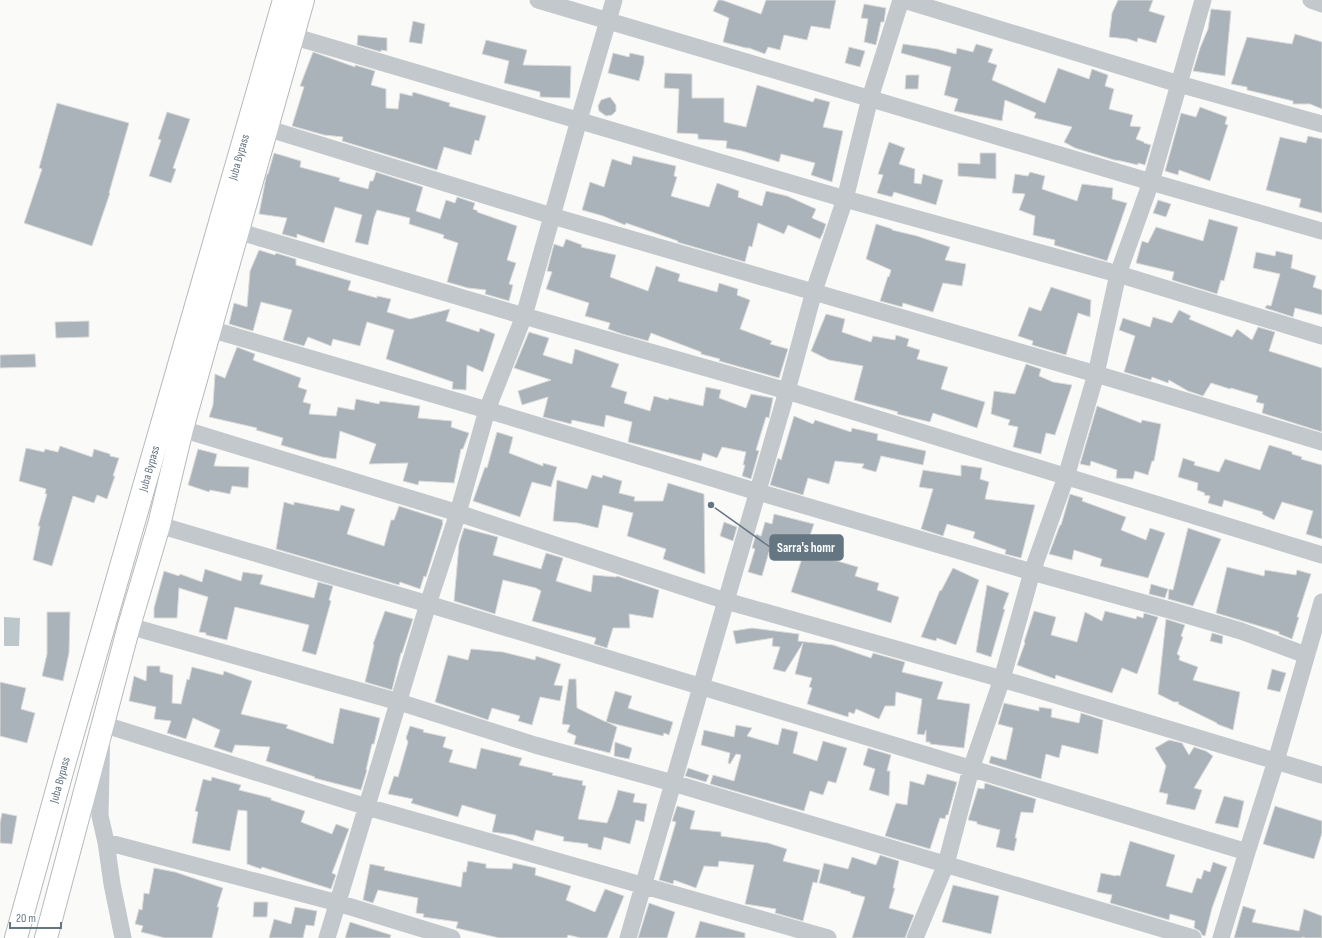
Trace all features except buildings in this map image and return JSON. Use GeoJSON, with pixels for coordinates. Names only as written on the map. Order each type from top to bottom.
{"type":"FeatureCollection","features":[{"type":"Feature","properties":{"kind":"main road","name":"Juba Bypass"},"geometry":{"type":"LineString","coordinates":[[16,938],[73,730],[284,0]]}},
{"type":"Feature","properties":{"kind":"main road","name":"Juba Bypass"},"geometry":{"type":"LineString","coordinates":[[46,938],[102,724],[159,525],[182,429],[303,0]]}},
{"type":"Feature","properties":{"kind":"street"},"geometry":{"type":"LineString","coordinates":[[538,0],[1151,182],[1322,231]]}},
{"type":"Feature","properties":{"kind":"street"},"geometry":{"type":"LineString","coordinates":[[327,938],[428,604],[458,513],[487,410],[524,316],[578,120],[614,0]]}},
{"type":"Feature","properties":{"kind":"street"},"geometry":{"type":"LineString","coordinates":[[628,938],[758,492],[814,291],[845,199],[870,98],[900,0]]}},
{"type":"Feature","properties":{"kind":"street"},"geometry":{"type":"LineString","coordinates":[[904,0],[1179,84],[1322,124]]}},
{"type":"Feature","properties":{"kind":"street"},"geometry":{"type":"LineString","coordinates":[[914,938],[946,864],[971,769],[1002,680],[1032,572],[1066,477],[1096,374],[1118,274],[1151,182],[1202,0]]}},
{"type":"Feature","properties":{"kind":"street"},"geometry":{"type":"LineString","coordinates":[[1310,0],[1322,4]]}},
{"type":"Feature","properties":{"kind":"street"},"geometry":{"type":"LineString","coordinates":[[292,36],[845,199],[1118,274],[1322,336]]}},
{"type":"Feature","properties":{"kind":"street"},"geometry":{"type":"LineString","coordinates":[[266,128],[552,216],[814,291],[1322,442]]}},
{"type":"Feature","properties":{"kind":"street"},"geometry":{"type":"LineString","coordinates":[[237,231],[524,316],[787,390],[1322,555]]}},
{"type":"Feature","properties":{"kind":"street"},"geometry":{"type":"LineString","coordinates":[[210,329],[487,410],[758,492],[1241,631],[1306,655]]}},
{"type":"Feature","properties":{"kind":"street"},"geometry":{"type":"LineString","coordinates":[[182,429],[458,513],[726,601],[1002,680],[1322,775]]}},
{"type":"Feature","properties":{"kind":"street"},"geometry":{"type":"LineString","coordinates":[[159,525],[701,686],[1247,852]]}},
{"type":"Feature","properties":{"kind":"street"},"geometry":{"type":"LineString","coordinates":[[1221,938],[1276,761],[1322,602]]}},
{"type":"Feature","properties":{"kind":"street"},"geometry":{"type":"LineString","coordinates":[[129,626],[399,702],[535,745],[673,782],[1193,938]]}},
{"type":"Feature","properties":{"kind":"street"},"geometry":{"type":"LineString","coordinates":[[123,938],[100,816],[102,724],[367,807],[828,938]]}},
{"type":"Feature","properties":{"kind":"street"},"geometry":{"type":"LineString","coordinates":[[106,842],[338,903],[452,938]]}},
{"type":"Feature","properties":{"kind":"shaded area"},"geometry":{"type":"Polygon","coordinates":[[[4,617],[20,618],[19,646],[4,646],[4,617]]]}},
{"type":"Feature","properties":{"kind":"place","name":"Sarra's homr"},"geometry":{"type":"Point","coordinates":[711,505]}}]}
